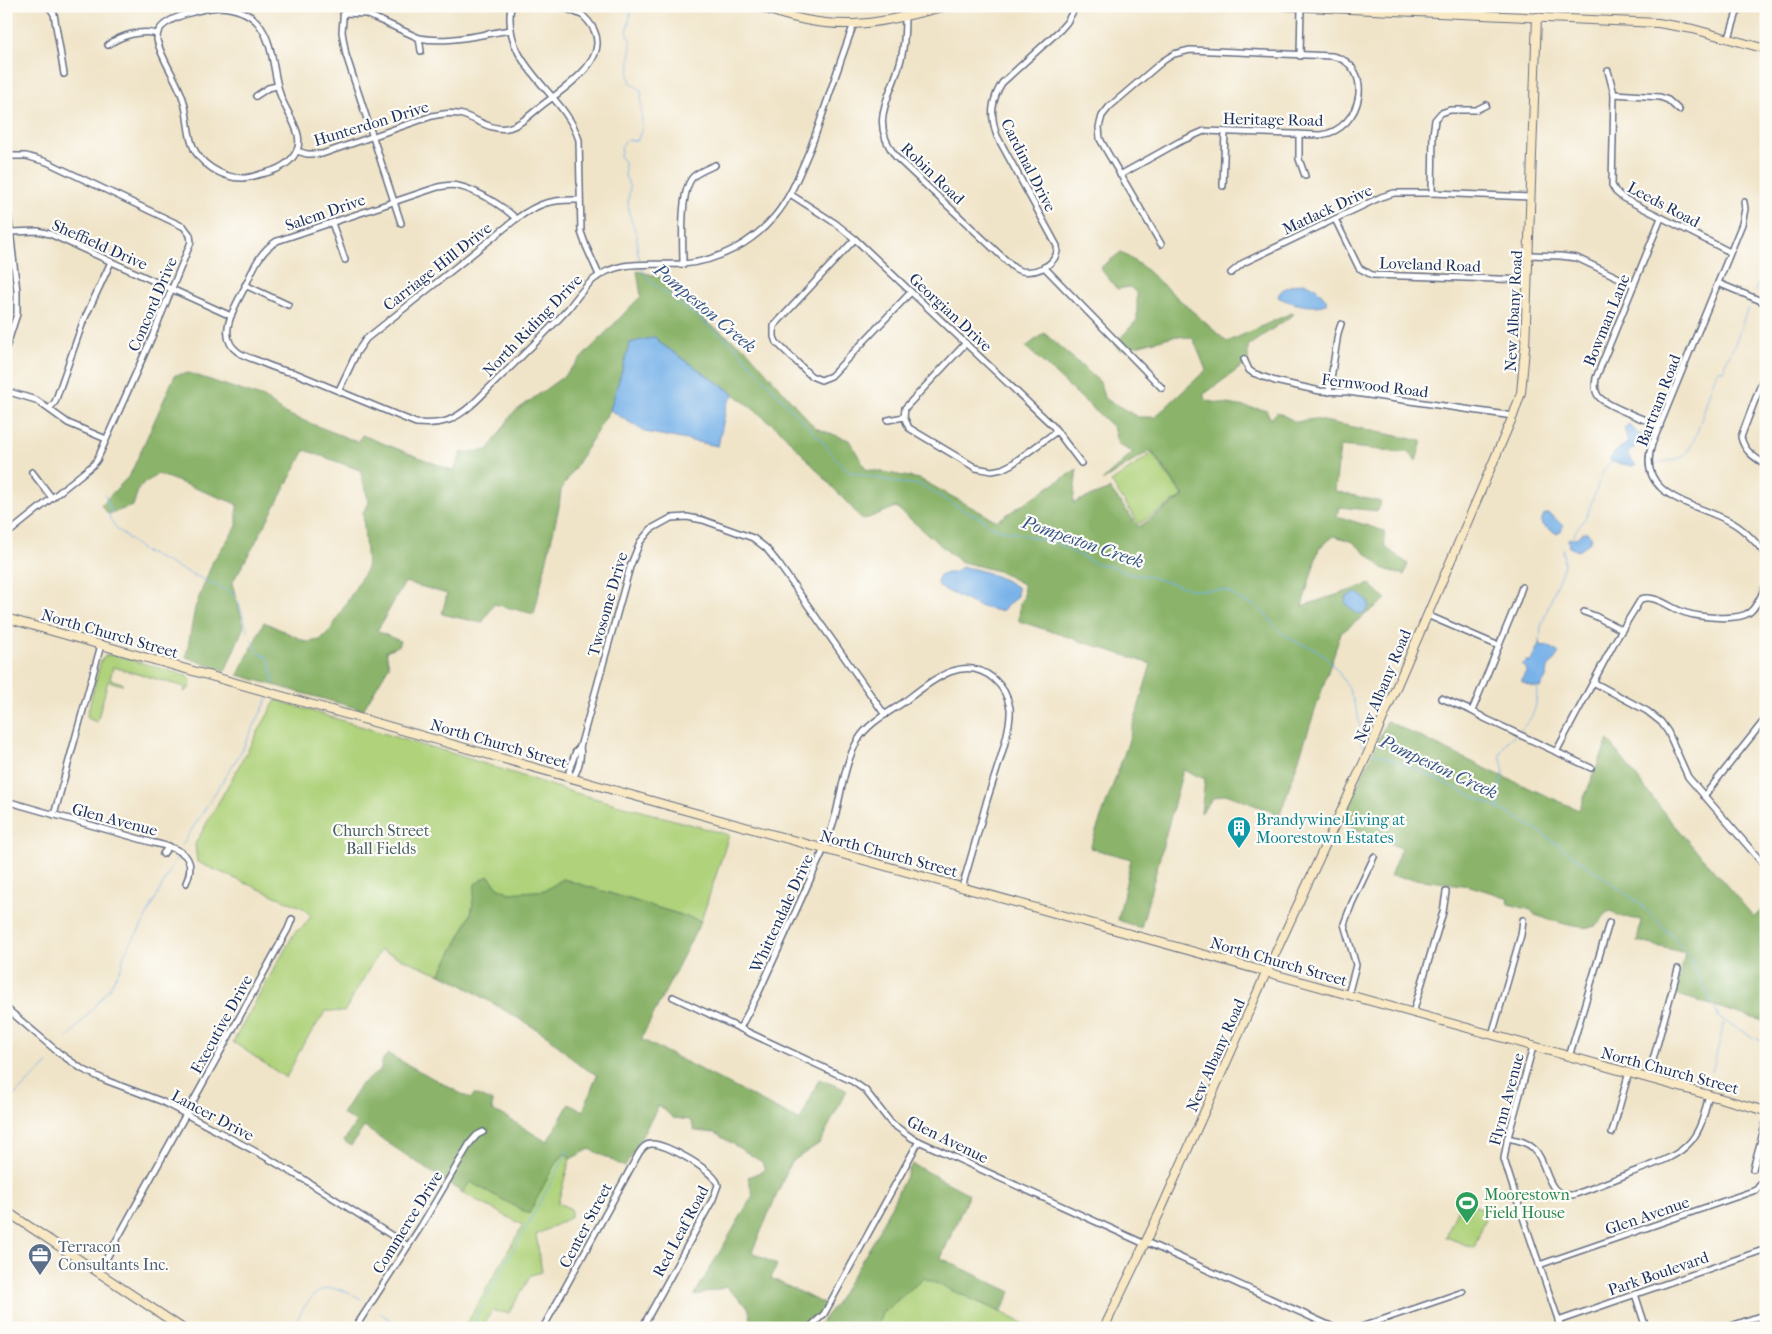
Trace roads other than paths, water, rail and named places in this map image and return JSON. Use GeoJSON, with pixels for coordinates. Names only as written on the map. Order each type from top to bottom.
{"type":"FeatureCollection","features":[{"type":"Feature","properties":{"kind":"main road"},"geometry":{"type":"LineString","coordinates":[[759,6],[801,19],[833,24],[854,24],[905,16],[947,6]]}},
{"type":"Feature","properties":{"kind":"main road"},"geometry":{"type":"LineString","coordinates":[[1284,6],[1658,23],[1693,29],[1766,49]]}},
{"type":"Feature","properties":{"kind":"main road","name":"New Albany Road"},"geometry":{"type":"LineString","coordinates":[[1104,1328],[1146,1243],[1266,973],[1368,753],[1513,416],[1521,393],[1524,372],[1528,280],[1537,18]]}},
{"type":"Feature","properties":{"kind":"main road","name":"North Church Street"},"geometry":{"type":"LineString","coordinates":[[6,618],[572,779],[1766,1111]]}},
{"type":"Feature","properties":{"kind":"main road"},"geometry":{"type":"LineString","coordinates":[[6,1211],[182,1328]]}},
{"type":"Feature","properties":{"kind":"street"},"geometry":{"type":"LineString","coordinates":[[45,6],[50,8],[54,14],[64,74]]}},
{"type":"Feature","properties":{"kind":"street"},"geometry":{"type":"LineString","coordinates":[[220,6],[245,9],[266,35],[270,46],[277,86],[298,135],[297,151],[293,158],[284,165],[269,172],[247,178],[230,176],[203,162],[192,146],[184,100],[159,46],[157,34],[160,28],[168,22],[201,10],[220,6]]}},
{"type":"Feature","properties":{"kind":"street"},"geometry":{"type":"LineString","coordinates":[[344,6],[342,32],[346,55],[401,223]]}},
{"type":"Feature","properties":{"kind":"street"},"geometry":{"type":"LineString","coordinates":[[511,6],[510,30],[522,60],[571,121],[579,140],[581,232],[600,275]]}},
{"type":"Feature","properties":{"kind":"street","name":"Hunterdon Drive"},"geometry":{"type":"LineString","coordinates":[[297,151],[306,154],[322,154],[432,116],[448,113],[461,115],[497,128],[507,128],[517,124],[552,98],[591,63],[597,51],[596,35],[591,24],[581,15],[560,6]]}},
{"type":"Feature","properties":{"kind":"street","name":"Cardinal Drive"},"geometry":{"type":"LineString","coordinates":[[1044,267],[1057,256],[1058,246],[997,136],[992,123],[992,106],[1002,83],[1060,30],[1076,6]]}},
{"type":"Feature","properties":{"kind":"street"},"geometry":{"type":"LineString","coordinates":[[1728,38],[1739,6]]}},
{"type":"Feature","properties":{"kind":"street"},"geometry":{"type":"LineString","coordinates":[[1160,244],[1100,139],[1100,121],[1109,107],[1163,61],[1179,52],[1190,50],[1300,56],[1301,7]]}},
{"type":"Feature","properties":{"kind":"street"},"geometry":{"type":"LineString","coordinates":[[343,14],[366,14],[419,38],[443,40],[510,30]]}},
{"type":"Feature","properties":{"kind":"street","name":"Robin Road"},"geometry":{"type":"LineString","coordinates":[[905,16],[901,60],[882,118],[882,132],[888,146],[896,157],[1013,267],[1024,272],[1035,271],[1044,267]]}},
{"type":"Feature","properties":{"kind":"street","name":"North Riding Drive"},"geometry":{"type":"LineString","coordinates":[[256,360],[275,369],[295,373],[339,390],[416,423],[431,424],[451,419],[467,409],[533,346],[573,303],[585,287],[600,275],[615,267],[627,264],[683,264],[714,258],[751,239],[769,223],[790,194],[814,137],[854,24]]}},
{"type":"Feature","properties":{"kind":"street"},"geometry":{"type":"LineString","coordinates":[[108,46],[115,40],[131,35],[151,32],[157,34]]}},
{"type":"Feature","properties":{"kind":"street"},"geometry":{"type":"LineString","coordinates":[[419,38],[421,51]]}},
{"type":"Feature","properties":{"kind":"street","name":"Heritage Road"},"geometry":{"type":"LineString","coordinates":[[1120,175],[1194,135],[1209,131],[1320,135],[1334,131],[1354,114],[1358,97],[1356,74],[1349,63],[1341,58],[1332,56],[1300,56]]}},
{"type":"Feature","properties":{"kind":"street","name":"Leeds Road"},"geometry":{"type":"LineString","coordinates":[[1608,71],[1614,94],[1612,129],[1613,189],[1623,198],[1730,252]]}},
{"type":"Feature","properties":{"kind":"street"},"geometry":{"type":"LineString","coordinates":[[256,96],[268,88],[277,86]]}},
{"type":"Feature","properties":{"kind":"street"},"geometry":{"type":"LineString","coordinates":[[1614,94],[1660,97],[1668,100],[1679,110]]}},
{"type":"Feature","properties":{"kind":"street"},"geometry":{"type":"LineString","coordinates":[[1432,193],[1435,120],[1441,113],[1450,110],[1476,110],[1486,105]]}},
{"type":"Feature","properties":{"kind":"street"},"geometry":{"type":"LineString","coordinates":[[1223,186],[1225,132]]}},
{"type":"Feature","properties":{"kind":"street"},"geometry":{"type":"LineString","coordinates":[[1299,134],[1299,159],[1305,176]]}},
{"type":"Feature","properties":{"kind":"street","name":"Concord Drive"},"geometry":{"type":"LineString","coordinates":[[6,156],[17,155],[37,158],[184,227],[190,235],[191,246],[93,465],[6,535]]}},
{"type":"Feature","properties":{"kind":"street"},"geometry":{"type":"LineString","coordinates":[[683,264],[686,187],[696,174],[715,165]]}},
{"type":"Feature","properties":{"kind":"street","name":"Salem Drive"},"geometry":{"type":"LineString","coordinates":[[256,360],[238,353],[230,342],[227,330],[231,316],[258,259],[268,247],[288,237],[438,187],[458,186],[501,206],[516,219]]}},
{"type":"Feature","properties":{"kind":"street","name":"Matlack Drive"},"geometry":{"type":"LineString","coordinates":[[1231,273],[1243,263],[1380,196],[1432,193],[1531,197]]}},
{"type":"Feature","properties":{"kind":"street","name":"Georgian Drive"},"geometry":{"type":"LineString","coordinates":[[790,194],[835,223],[855,239],[1057,431],[1081,463]]}},
{"type":"Feature","properties":{"kind":"street"},"geometry":{"type":"LineString","coordinates":[[6,195],[17,291],[17,314],[6,348]]}},
{"type":"Feature","properties":{"kind":"street","name":"Carriage Hill Drive"},"geometry":{"type":"LineString","coordinates":[[339,390],[357,352],[366,339],[516,219],[548,201],[579,200]]}},
{"type":"Feature","properties":{"kind":"street","name":"Bartram Road"},"geometry":{"type":"LineString","coordinates":[[1744,202],[1744,219],[1650,450],[1649,464],[1652,476],[1658,486],[1674,496],[1730,522],[1747,535],[1766,554]]}},
{"type":"Feature","properties":{"kind":"street","name":"Loveland Road"},"geometry":{"type":"LineString","coordinates":[[1335,218],[1359,268],[1372,275],[1528,280]]}},
{"type":"Feature","properties":{"kind":"street","name":"Bowman Lane"},"geometry":{"type":"LineString","coordinates":[[1660,426],[1608,404],[1598,396],[1595,388],[1596,378],[1661,218]]}},
{"type":"Feature","properties":{"kind":"street"},"geometry":{"type":"LineString","coordinates":[[332,223],[345,260]]}},
{"type":"Feature","properties":{"kind":"street","name":"Sheffield Drive"},"geometry":{"type":"LineString","coordinates":[[11,232],[38,231],[50,234],[231,316]]}},
{"type":"Feature","properties":{"kind":"street"},"geometry":{"type":"LineString","coordinates":[[855,239],[774,326],[776,342],[811,376],[821,380],[831,376],[911,292]]}},
{"type":"Feature","properties":{"kind":"street"},"geometry":{"type":"LineString","coordinates":[[1529,255],[1577,258],[1634,285]]}},
{"type":"Feature","properties":{"kind":"street"},"geometry":{"type":"LineString","coordinates":[[49,410],[54,402],[83,322],[111,262]]}},
{"type":"Feature","properties":{"kind":"street"},"geometry":{"type":"LineString","coordinates":[[1044,267],[1162,388]]}},
{"type":"Feature","properties":{"kind":"street"},"geometry":{"type":"LineString","coordinates":[[1718,283],[1766,303]]}},
{"type":"Feature","properties":{"kind":"street"},"geometry":{"type":"LineString","coordinates":[[246,285],[288,305]]}},
{"type":"Feature","properties":{"kind":"street"},"geometry":{"type":"LineString","coordinates":[[1329,392],[1341,324]]}},
{"type":"Feature","properties":{"kind":"street"},"geometry":{"type":"LineString","coordinates":[[966,343],[906,408],[905,423],[912,430],[976,468],[987,471],[998,471],[1012,464],[1057,431]]}},
{"type":"Feature","properties":{"kind":"street","name":"Fernwood Road"},"geometry":{"type":"LineString","coordinates":[[1244,359],[1248,370],[1258,375],[1305,389],[1348,392],[1513,416]]}},
{"type":"Feature","properties":{"kind":"street"},"geometry":{"type":"LineString","coordinates":[[1766,372],[1741,436],[1743,446],[1748,453],[1766,465]]}},
{"type":"Feature","properties":{"kind":"street"},"geometry":{"type":"LineString","coordinates":[[6,390],[36,400],[68,423],[106,439]]}},
{"type":"Feature","properties":{"kind":"street"},"geometry":{"type":"LineString","coordinates":[[888,420],[904,417]]}},
{"type":"Feature","properties":{"kind":"street"},"geometry":{"type":"LineString","coordinates":[[32,472],[52,498]]}},
{"type":"Feature","properties":{"kind":"street","name":"Twosome Drive"},"geometry":{"type":"LineString","coordinates":[[572,779],[569,771],[576,751],[580,747],[636,549],[650,529],[664,521],[679,517],[695,518],[737,531],[753,538],[766,548],[885,714]]}},
{"type":"Feature","properties":{"kind":"street"},"geometry":{"type":"LineString","coordinates":[[1556,752],[1641,598],[1652,598],[1680,611],[1692,614],[1738,617],[1752,610],[1766,585]]}},
{"type":"Feature","properties":{"kind":"street"},"geometry":{"type":"LineString","coordinates":[[1472,711],[1522,587]]}},
{"type":"Feature","properties":{"kind":"street"},"geometry":{"type":"LineString","coordinates":[[1584,612],[1622,630]]}},
{"type":"Feature","properties":{"kind":"street"},"geometry":{"type":"LineString","coordinates":[[1427,615],[1499,646]]}},
{"type":"Feature","properties":{"kind":"street"},"geometry":{"type":"LineString","coordinates":[[54,815],[102,645]]}},
{"type":"Feature","properties":{"kind":"street","name":"Whittendale Drive"},"geometry":{"type":"LineString","coordinates":[[740,1028],[758,994],[824,849],[850,758],[857,742],[868,728],[885,714],[935,679],[958,669],[973,669],[986,674],[997,682],[1005,694],[1010,709],[1009,725],[962,887]]}},
{"type":"Feature","properties":{"kind":"street"},"geometry":{"type":"LineString","coordinates":[[1594,682],[1647,711],[1661,722],[1668,732],[1688,777],[1766,867]]}},
{"type":"Feature","properties":{"kind":"street"},"geometry":{"type":"LineString","coordinates":[[1440,698],[1472,711],[1591,768]]}},
{"type":"Feature","properties":{"kind":"street"},"geometry":{"type":"LineString","coordinates":[[1704,796],[1766,718]]}},
{"type":"Feature","properties":{"kind":"street","name":"Glen Avenue"},"geometry":{"type":"LineString","coordinates":[[6,802],[169,846],[183,852],[189,862],[189,876],[186,883]]}},
{"type":"Feature","properties":{"kind":"street"},"geometry":{"type":"LineString","coordinates":[[163,854],[169,846]]}},
{"type":"Feature","properties":{"kind":"street"},"geometry":{"type":"LineString","coordinates":[[1348,995],[1356,965],[1344,924],[1374,857]]}},
{"type":"Feature","properties":{"kind":"street"},"geometry":{"type":"LineString","coordinates":[[1413,1014],[1446,892]]}},
{"type":"Feature","properties":{"kind":"street","name":"Executive Drive"},"geometry":{"type":"LineString","coordinates":[[100,1272],[292,919]]}},
{"type":"Feature","properties":{"kind":"street"},"geometry":{"type":"LineString","coordinates":[[1492,1035],[1521,935],[1523,920]]}},
{"type":"Feature","properties":{"kind":"street"},"geometry":{"type":"LineString","coordinates":[[1569,1057],[1609,924]]}},
{"type":"Feature","properties":{"kind":"street"},"geometry":{"type":"LineString","coordinates":[[1648,1078],[1678,969]]}},
{"type":"Feature","properties":{"kind":"street","name":"Glen Avenue"},"geometry":{"type":"LineString","coordinates":[[673,997],[836,1072],[859,1085],[891,1123],[919,1141],[1336,1328]]}},
{"type":"Feature","properties":{"kind":"street","name":"Lancer Drive"},"geometry":{"type":"LineString","coordinates":[[6,1008],[58,1053],[82,1069],[105,1080],[155,1098],[295,1173],[408,1246]]}},
{"type":"Feature","properties":{"kind":"street","name":"Flynn Avenue"},"geometry":{"type":"LineString","coordinates":[[1532,1047],[1504,1154],[1506,1166],[1561,1328]]}},
{"type":"Feature","properties":{"kind":"street"},"geometry":{"type":"LineString","coordinates":[[1612,1133],[1629,1072]]}},
{"type":"Feature","properties":{"kind":"street"},"geometry":{"type":"LineString","coordinates":[[1508,1138],[1525,1142],[1534,1148],[1554,1190],[1562,1195],[1572,1195],[1660,1162],[1681,1152],[1697,1133],[1703,1119],[1709,1094]]}},
{"type":"Feature","properties":{"kind":"street"},"geometry":{"type":"LineString","coordinates":[[1752,1169],[1766,1122]]}},
{"type":"Feature","properties":{"kind":"street","name":"Commerce Drive"},"geometry":{"type":"LineString","coordinates":[[354,1328],[438,1199],[470,1143],[483,1132]]}},
{"type":"Feature","properties":{"kind":"street"},"geometry":{"type":"LineString","coordinates":[[809,1328],[824,1314],[829,1306],[919,1141]]}},
{"type":"Feature","properties":{"kind":"street","name":"Center Street"},"geometry":{"type":"LineString","coordinates":[[543,1328],[639,1153],[648,1144],[657,1144]]}},
{"type":"Feature","properties":{"kind":"street","name":"Red Leaf Road"},"geometry":{"type":"LineString","coordinates":[[642,1328],[713,1199],[718,1186],[715,1178],[700,1165],[657,1144]]}},
{"type":"Feature","properties":{"kind":"street","name":"Glen Avenue"},"geometry":{"type":"LineString","coordinates":[[1539,1265],[1756,1190],[1760,1185]]}},
{"type":"Feature","properties":{"kind":"street","name":"Park Boulevard"},"geometry":{"type":"LineString","coordinates":[[1558,1320],[1766,1249]]}},
{"type":"Feature","properties":{"kind":"street"},"geometry":{"type":"LineString","coordinates":[[1358,1328],[1463,1292]]}},
{"type":"Feature","properties":{"kind":"street"},"geometry":{"type":"LineString","coordinates":[[1634,1294],[1646,1328]]}},
{"type":"Feature","properties":{"kind":"street"},"geometry":{"type":"LineString","coordinates":[[1726,1328],[1766,1314]]}},
{"type":"Feature","properties":{"kind":"water"},"geometry":{"type":"Polygon","coordinates":[[[1302,283],[1316,288],[1327,300],[1326,304],[1302,305],[1278,297],[1284,289],[1302,283]]]}},
{"type":"Feature","properties":{"kind":"water"},"geometry":{"type":"Polygon","coordinates":[[[655,337],[660,343],[734,394],[727,405],[718,446],[645,432],[610,410],[630,343],[655,337]]]}},
{"type":"Feature","properties":{"kind":"water"},"geometry":{"type":"Polygon","coordinates":[[[1629,424],[1638,434],[1645,434],[1646,437],[1627,454],[1636,465],[1633,466],[1612,462],[1610,459],[1614,453],[1628,442],[1624,428],[1629,424]]]}},
{"type":"Feature","properties":{"kind":"water"},"geometry":{"type":"Polygon","coordinates":[[[1544,514],[1549,514],[1563,526],[1561,531],[1556,533],[1542,525],[1541,522],[1544,514]]]}},
{"type":"Feature","properties":{"kind":"water"},"geometry":{"type":"Polygon","coordinates":[[[1587,532],[1592,537],[1589,543],[1578,551],[1569,547],[1568,539],[1576,538],[1587,532]]]}},
{"type":"Feature","properties":{"kind":"water"},"geometry":{"type":"Polygon","coordinates":[[[962,567],[984,572],[1011,583],[1017,587],[1017,596],[1003,610],[999,611],[978,606],[941,588],[937,583],[939,576],[954,573],[962,567]]]}},
{"type":"Feature","properties":{"kind":"water"},"geometry":{"type":"Polygon","coordinates":[[[1355,593],[1367,600],[1369,605],[1369,608],[1363,614],[1356,613],[1345,603],[1346,597],[1355,593]]]}},
{"type":"Feature","properties":{"kind":"water"},"geometry":{"type":"Polygon","coordinates":[[[1540,642],[1542,647],[1549,646],[1559,653],[1548,668],[1547,676],[1540,688],[1522,682],[1527,670],[1522,665],[1526,661],[1531,661],[1540,642]]]}},
{"type":"Feature","properties":{"kind":"waterway","name":"Pompeston Creek"},"geometry":{"type":"LineString","coordinates":[[632,6],[627,31],[631,43],[629,78],[632,84],[641,90],[642,129],[637,141],[628,140],[622,145],[620,156],[625,164],[625,175],[630,188],[629,214],[637,235],[640,263]]}},
{"type":"Feature","properties":{"kind":"waterway","name":"Pompeston Creek"},"geometry":{"type":"LineString","coordinates":[[641,267],[651,282],[735,346],[850,472],[900,483],[921,485],[982,519],[987,524],[999,529],[1056,543],[1094,563],[1113,567],[1128,574],[1147,576],[1194,590],[1222,590],[1254,605],[1266,615],[1280,632],[1296,642],[1315,649],[1326,657],[1339,673],[1349,689],[1357,711],[1361,730],[1361,744],[1366,749]]}},
{"type":"Feature","properties":{"kind":"waterway"},"geometry":{"type":"LineString","coordinates":[[1755,291],[1766,268]]}},
{"type":"Feature","properties":{"kind":"waterway"},"geometry":{"type":"LineString","coordinates":[[1655,463],[1682,457],[1688,451],[1698,429],[1714,379],[1718,370],[1724,370],[1725,363],[1735,344],[1749,305]]}},
{"type":"Feature","properties":{"kind":"waterway"},"geometry":{"type":"LineString","coordinates":[[1572,540],[1576,530],[1587,515],[1604,469],[1613,461]]}},
{"type":"Feature","properties":{"kind":"waterway"},"geometry":{"type":"LineString","coordinates":[[105,495],[111,511],[109,517],[116,528],[143,551],[232,593],[239,603],[248,632]]}},
{"type":"Feature","properties":{"kind":"waterway"},"geometry":{"type":"LineString","coordinates":[[1540,643],[1541,627],[1564,565],[1563,549]]}},
{"type":"Feature","properties":{"kind":"waterway"},"geometry":{"type":"LineString","coordinates":[[251,639],[260,654],[267,657],[274,684]]}},
{"type":"Feature","properties":{"kind":"waterway"},"geometry":{"type":"LineString","coordinates":[[1518,732],[1528,722],[1534,712],[1537,688]]}},
{"type":"Feature","properties":{"kind":"waterway"},"geometry":{"type":"LineString","coordinates":[[182,845],[241,752],[268,698]]}},
{"type":"Feature","properties":{"kind":"waterway"},"geometry":{"type":"LineString","coordinates":[[1499,808],[1501,780],[1504,772],[1500,754],[1508,740],[1515,735]]}},
{"type":"Feature","properties":{"kind":"waterway","name":"Pompeston Creek"},"geometry":{"type":"LineString","coordinates":[[1372,752],[1416,769],[1514,816],[1543,834],[1639,903],[1686,950],[1719,1018],[1766,1043]]}},
{"type":"Feature","properties":{"kind":"waterway"},"geometry":{"type":"LineString","coordinates":[[67,1039],[109,989],[122,965],[124,954],[141,927],[179,853]]}},
{"type":"Feature","properties":{"kind":"waterway"},"geometry":{"type":"LineString","coordinates":[[1712,1072],[1724,1023]]}},
{"type":"Feature","properties":{"kind":"waterway"},"geometry":{"type":"LineString","coordinates":[[6,1103],[48,1064]]}},
{"type":"Feature","properties":{"kind":"waterway"},"geometry":{"type":"LineString","coordinates":[[471,1328],[569,1150]]}},
{"type":"Feature","properties":{"kind":"waterway"},"geometry":{"type":"LineString","coordinates":[[291,1328],[305,1306],[318,1292],[326,1289],[335,1289],[347,1292],[361,1299]]}},
{"type":"Feature","properties":{"kind":"waterway"},"geometry":{"type":"LineString","coordinates":[[380,1313],[402,1328]]}},
{"type":"Feature","properties":{"kind":"place","name":"Brandywine Living at Moorestown Estates"},"geometry":{"type":"Point","coordinates":[1239,849]}},
{"type":"Feature","properties":{"kind":"place","name":"Moorestown Field House"},"geometry":{"type":"Point","coordinates":[1467,1224]}},
{"type":"Feature","properties":{"kind":"place","name":"Terracon Consultants Inc."},"geometry":{"type":"Point","coordinates":[40,1276]}},
{"type":"Feature","properties":{"kind":"park label","name":"Church Street Ball Fields"},"geometry":{"type":"Point","coordinates":[381,839]}}]}
